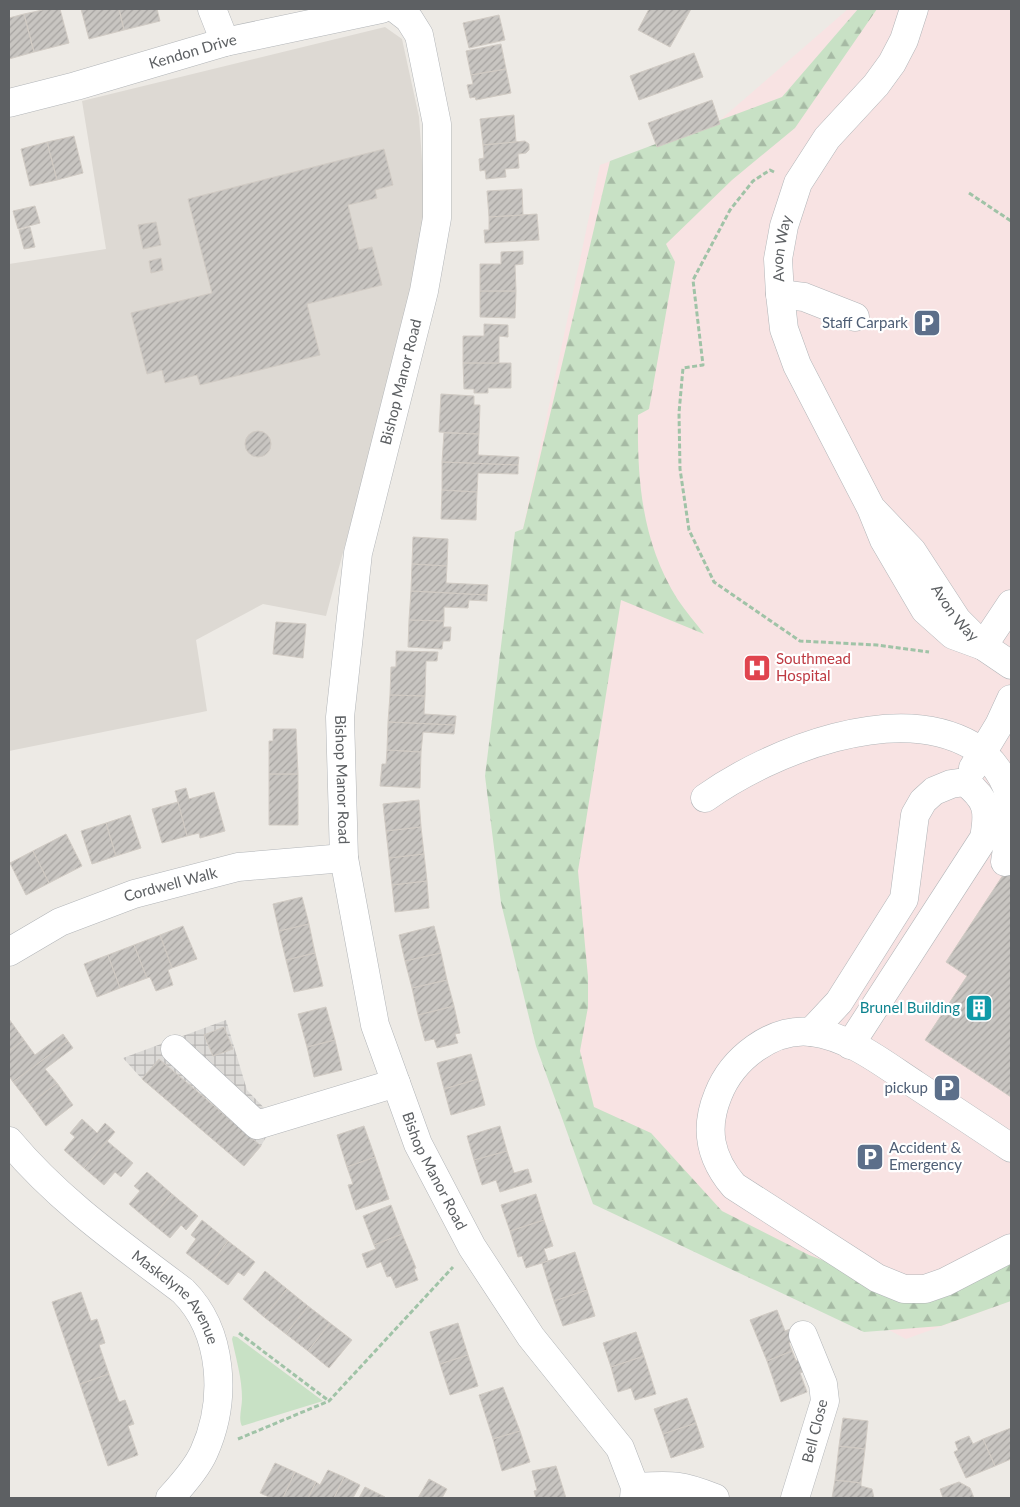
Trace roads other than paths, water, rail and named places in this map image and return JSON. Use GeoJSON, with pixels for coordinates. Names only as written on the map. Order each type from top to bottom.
{"type":"FeatureCollection","features":[{"type":"Feature","properties":{"kind":"street"},"geometry":{"type":"LineString","coordinates":[[212,9],[225,42]]}},
{"type":"Feature","properties":{"kind":"street","name":"Kendon Drive"},"geometry":{"type":"LineString","coordinates":[[9,103],[76,86],[225,42],[381,9]]}},
{"type":"Feature","properties":{"kind":"street","name":"Bishop Manor Road"},"geometry":{"type":"LineString","coordinates":[[396,9],[416,26],[437,124],[438,218],[424,291],[358,553],[340,716],[344,858],[375,1025],[418,1144],[472,1246],[531,1337],[620,1448],[635,1492]]}},
{"type":"Feature","properties":{"kind":"street","name":"Avon Way"},"geometry":{"type":"LineString","coordinates":[[914,9],[904,40],[892,62],[876,85],[827,138],[798,182],[784,226],[778,259],[784,329],[797,365],[871,508],[912,551],[957,620],[983,646],[1011,665]]}},
{"type":"Feature","properties":{"kind":"street"},"geometry":{"type":"LineString","coordinates":[[780,294],[804,298],[856,317]]}},
{"type":"Feature","properties":{"kind":"street"},"geometry":{"type":"LineString","coordinates":[[983,646],[1011,604]]}},
{"type":"Feature","properties":{"kind":"street"},"geometry":{"type":"LineString","coordinates":[[965,782],[999,725],[1011,699]]}},
{"type":"Feature","properties":{"kind":"street"},"geometry":{"type":"LineString","coordinates":[[704,798],[753,768],[798,748],[872,731],[918,729],[945,733],[982,752],[999,773],[1010,800],[1010,829],[1005,862]]}},
{"type":"Feature","properties":{"kind":"street"},"geometry":{"type":"LineString","coordinates":[[811,1032],[839,1002],[904,899],[915,815],[923,801],[943,787],[965,782],[977,792],[985,804],[988,816],[984,838],[850,1045]]}},
{"type":"Feature","properties":{"kind":"street","name":"Cordwell Walk"},"geometry":{"type":"LineString","coordinates":[[9,952],[60,922],[134,894],[238,867],[344,858]]}},
{"type":"Feature","properties":{"kind":"street"},"geometry":{"type":"LineString","coordinates":[[1011,1148],[882,1063],[850,1045],[811,1032],[786,1035],[762,1043],[740,1059],[722,1085],[710,1114],[713,1152],[721,1170],[734,1186],[877,1278],[904,1290],[925,1289],[945,1282],[1011,1248]]}},
{"type":"Feature","properties":{"kind":"street"},"geometry":{"type":"LineString","coordinates":[[175,1049],[257,1125],[396,1083]]}},
{"type":"Feature","properties":{"kind":"street","name":"Maskelyne Avenue"},"geometry":{"type":"LineString","coordinates":[[9,1141],[30,1166],[67,1202],[183,1291],[200,1311],[213,1345],[219,1381],[215,1416],[203,1454],[177,1496]]}},
{"type":"Feature","properties":{"kind":"street","name":"Bell Close"},"geometry":{"type":"LineString","coordinates":[[795,1498],[825,1401],[823,1384],[803,1336]]}},
{"type":"Feature","properties":{"kind":"street"},"geometry":{"type":"LineString","coordinates":[[635,1492],[672,1484],[689,1487],[715,1498]]}},
{"type":"Feature","properties":{"kind":"place","name":"Staff Carpark"},"geometry":{"type":"Point","coordinates":[927,323]}},
{"type":"Feature","properties":{"kind":"place","name":"Southmead Hospital"},"geometry":{"type":"Point","coordinates":[757,668]}},
{"type":"Feature","properties":{"kind":"place","name":"Brunel Building"},"geometry":{"type":"Point","coordinates":[979,1008]}},
{"type":"Feature","properties":{"kind":"place","name":"pickup"},"geometry":{"type":"Point","coordinates":[947,1088]}},
{"type":"Feature","properties":{"kind":"place","name":"Accident & Emergency"},"geometry":{"type":"Point","coordinates":[870,1157]}}]}
